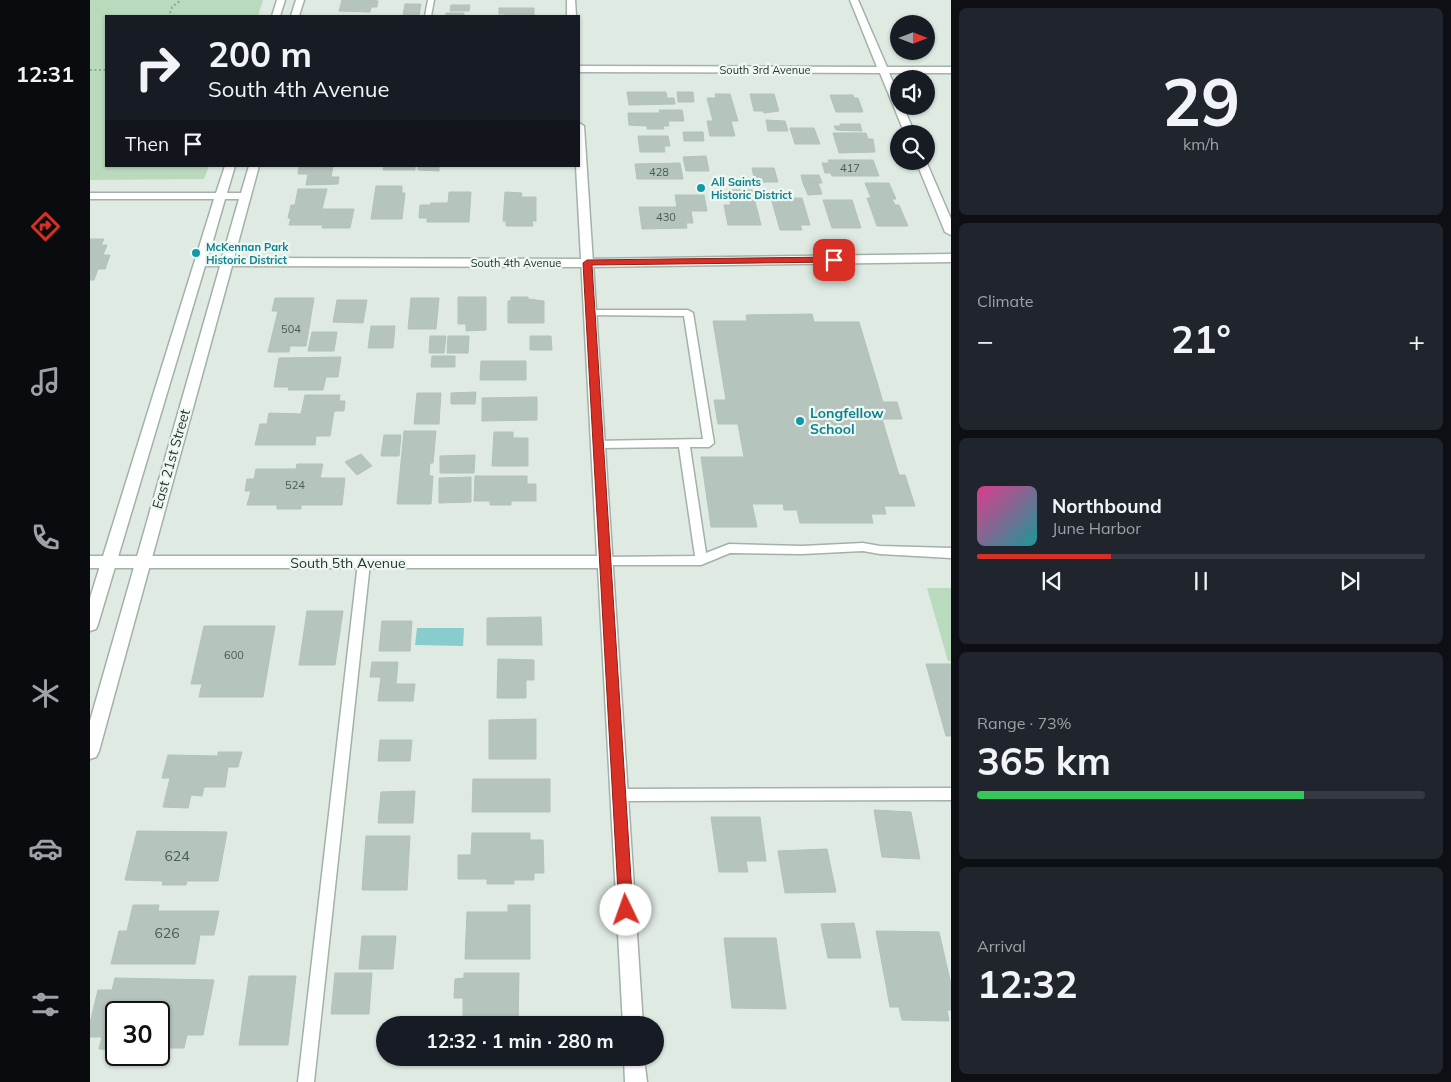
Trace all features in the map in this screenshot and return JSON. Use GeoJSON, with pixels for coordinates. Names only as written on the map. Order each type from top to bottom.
{"type":"FeatureCollection","features":[{"type":"Feature","properties":{"kind":"street"},"geometry":{"type":"LineString","coordinates":[[276,15],[281,0]]}},
{"type":"Feature","properties":{"kind":"street"},"geometry":{"type":"LineString","coordinates":[[295,15],[300,0]]}},
{"type":"Feature","properties":{"kind":"street"},"geometry":{"type":"LineString","coordinates":[[571,0],[572,15]]}},
{"type":"Feature","properties":{"kind":"street"},"geometry":{"type":"LineString","coordinates":[[854,0],[906,125]]}},
{"type":"Feature","properties":{"kind":"street","name":"South 3rd Avenue"},"geometry":{"type":"LineString","coordinates":[[580,69],[951,70]]}},
{"type":"Feature","properties":{"kind":"street"},"geometry":{"type":"LineString","coordinates":[[580,143],[632,1016]]}},
{"type":"Feature","properties":{"kind":"street","name":"East 21st Street"},"geometry":{"type":"LineString","coordinates":[[90,624],[230,167]]}},
{"type":"Feature","properties":{"kind":"street","name":"East 21st Street"},"geometry":{"type":"LineString","coordinates":[[90,751],[254,167]]}},
{"type":"Feature","properties":{"kind":"street"},"geometry":{"type":"LineString","coordinates":[[925,170],[951,232]]}},
{"type":"Feature","properties":{"kind":"street"},"geometry":{"type":"LineString","coordinates":[[90,196],[245,196]]}},
{"type":"Feature","properties":{"kind":"street","name":"South 4th Avenue"},"geometry":{"type":"LineString","coordinates":[[201,262],[587,263],[951,258]]}},
{"type":"Feature","properties":{"kind":"street","name":"South 5th Avenue"},"geometry":{"type":"LineString","coordinates":[[90,562],[605,562]]}},
{"type":"Feature","properties":{"kind":"street"},"geometry":{"type":"LineString","coordinates":[[635,1066],[636,1082]]}},
{"type":"Feature","properties":{"kind":"lane"},"geometry":{"type":"LineString","coordinates":[[428,15],[431,0]]}},
{"type":"Feature","properties":{"kind":"lane"},"geometry":{"type":"LineString","coordinates":[[590,313],[688,313],[710,443],[598,444]]}},
{"type":"Feature","properties":{"kind":"lane"},"geometry":{"type":"LineString","coordinates":[[684,444],[701,560]]}},
{"type":"Feature","properties":{"kind":"lane"},"geometry":{"type":"LineString","coordinates":[[605,562],[701,560],[729,548],[802,550],[862,548],[951,553]]}},
{"type":"Feature","properties":{"kind":"lane"},"geometry":{"type":"LineString","coordinates":[[306,1082],[364,563]]}},
{"type":"Feature","properties":{"kind":"lane"},"geometry":{"type":"LineString","coordinates":[[619,795],[951,794]]}},
{"type":"Feature","properties":{"kind":"path"},"geometry":{"type":"LineString","coordinates":[[170,13],[172,8],[181,0]]}},
{"type":"Feature","properties":{"kind":"path"},"geometry":{"type":"LineString","coordinates":[[90,70],[105,70]]}},
{"type":"Feature","properties":{"kind":"green space"},"geometry":{"type":"Polygon","coordinates":[[[90,0],[263,0],[258,15],[105,15],[105,167],[209,167],[204,179],[90,180],[90,0]]]}},
{"type":"Feature","properties":{"kind":"green space"},"geometry":{"type":"Polygon","coordinates":[[[927,588],[951,588],[951,661],[948,661],[927,588]]]}},
{"type":"Feature","properties":{"kind":"water"},"geometry":{"type":"Polygon","coordinates":[[[417,628],[464,628],[463,646],[415,645],[417,628]]]}},
{"type":"Feature","properties":{"kind":"building"},"geometry":{"type":"Polygon","coordinates":[[[342,0],[378,1],[377,7],[371,7],[370,12],[339,11],[342,0]]]}},
{"type":"Feature","properties":{"kind":"building"},"geometry":{"type":"Polygon","coordinates":[[[405,4],[421,4],[419,15],[403,15],[405,4]]]}},
{"type":"Feature","properties":{"kind":"building"},"geometry":{"type":"Polygon","coordinates":[[[451,5],[470,5],[469,11],[450,11],[451,5]]]}},
{"type":"Feature","properties":{"kind":"building"},"geometry":{"type":"Polygon","coordinates":[[[499,8],[534,8],[534,15],[499,14],[499,8]]]}},
{"type":"Feature","properties":{"kind":"building"},"geometry":{"type":"Polygon","coordinates":[[[446,13],[464,13],[464,15],[446,15],[446,13]]]}},
{"type":"Feature","properties":{"kind":"building"},"geometry":{"type":"Polygon","coordinates":[[[627,92],[666,92],[667,98],[674,98],[675,104],[629,105],[627,92]]]}},
{"type":"Feature","properties":{"kind":"building"},"geometry":{"type":"Polygon","coordinates":[[[677,92],[693,92],[694,102],[678,102],[677,92]]]}},
{"type":"Feature","properties":{"kind":"building"},"geometry":{"type":"Polygon","coordinates":[[[715,94],[730,94],[738,121],[731,121],[735,136],[710,136],[707,121],[713,121],[707,98],[716,98],[715,94]]]}},
{"type":"Feature","properties":{"kind":"building"},"geometry":{"type":"Polygon","coordinates":[[[750,94],[774,94],[779,111],[764,113],[763,111],[754,111],[750,94]]]}},
{"type":"Feature","properties":{"kind":"building"},"geometry":{"type":"Polygon","coordinates":[[[830,95],[853,95],[854,98],[858,98],[863,112],[836,112],[830,95]]]}},
{"type":"Feature","properties":{"kind":"building"},"geometry":{"type":"Polygon","coordinates":[[[659,110],[682,110],[684,121],[668,121],[669,126],[663,126],[664,129],[647,129],[647,126],[629,125],[628,113],[660,113],[659,110]]]}},
{"type":"Feature","properties":{"kind":"building"},"geometry":{"type":"Polygon","coordinates":[[[766,120],[785,121],[788,131],[768,131],[766,120]]]}},
{"type":"Feature","properties":{"kind":"building"},"geometry":{"type":"Polygon","coordinates":[[[840,124],[860,124],[862,131],[836,130],[834,126],[840,126],[840,124]]]}},
{"type":"Feature","properties":{"kind":"building"},"geometry":{"type":"Polygon","coordinates":[[[790,128],[814,128],[820,144],[795,144],[790,128]]]}},
{"type":"Feature","properties":{"kind":"building"},"geometry":{"type":"Polygon","coordinates":[[[683,132],[703,132],[704,141],[684,141],[683,132]]]}},
{"type":"Feature","properties":{"kind":"building"},"geometry":{"type":"Polygon","coordinates":[[[833,133],[866,133],[868,139],[873,139],[875,152],[839,153],[833,133]]]}},
{"type":"Feature","properties":{"kind":"building"},"geometry":{"type":"Polygon","coordinates":[[[638,136],[668,136],[670,146],[664,146],[665,152],[640,152],[638,136]]]}},
{"type":"Feature","properties":{"kind":"building"},"geometry":{"type":"Polygon","coordinates":[[[706,156],[709,171],[686,171],[683,157],[706,156]]]}},
{"type":"Feature","properties":{"kind":"building"},"geometry":{"type":"Polygon","coordinates":[[[828,160],[873,160],[879,176],[832,176],[831,173],[825,173],[822,163],[829,163],[828,160]]]}},
{"type":"Feature","properties":{"kind":"building"},"geometry":{"type":"Polygon","coordinates":[[[680,163],[683,179],[637,179],[635,164],[680,163]]]}},
{"type":"Feature","properties":{"kind":"building"},"geometry":{"type":"Polygon","coordinates":[[[299,167],[333,167],[331,177],[339,177],[338,184],[306,185],[308,174],[298,174],[299,167]]]}},
{"type":"Feature","properties":{"kind":"building"},"geometry":{"type":"Polygon","coordinates":[[[384,167],[415,167],[415,170],[383,170],[384,167]]]}},
{"type":"Feature","properties":{"kind":"building"},"geometry":{"type":"Polygon","coordinates":[[[418,167],[439,167],[439,171],[418,170],[418,167]]]}},
{"type":"Feature","properties":{"kind":"building"},"geometry":{"type":"Polygon","coordinates":[[[752,168],[774,168],[778,182],[755,182],[752,168]]]}},
{"type":"Feature","properties":{"kind":"building"},"geometry":{"type":"Polygon","coordinates":[[[801,175],[819,175],[822,183],[803,183],[801,175]]]}},
{"type":"Feature","properties":{"kind":"building"},"geometry":{"type":"Polygon","coordinates":[[[803,183],[818,183],[822,194],[808,195],[803,183]]]}},
{"type":"Feature","properties":{"kind":"building"},"geometry":{"type":"Polygon","coordinates":[[[865,183],[889,183],[896,199],[892,199],[895,205],[899,205],[908,226],[877,226],[867,198],[871,198],[865,183]]]}},
{"type":"Feature","properties":{"kind":"building"},"geometry":{"type":"Polygon","coordinates":[[[376,186],[402,186],[402,193],[405,193],[402,219],[371,219],[376,186]]]}},
{"type":"Feature","properties":{"kind":"building"},"geometry":{"type":"Polygon","coordinates":[[[298,189],[327,189],[322,209],[354,209],[350,228],[322,228],[323,225],[289,225],[291,218],[288,218],[291,205],[295,205],[298,189]]]}},
{"type":"Feature","properties":{"kind":"building"},"geometry":{"type":"Polygon","coordinates":[[[727,190],[752,190],[761,225],[728,225],[724,205],[731,205],[727,190]]]}},
{"type":"Feature","properties":{"kind":"building"},"geometry":{"type":"Polygon","coordinates":[[[449,192],[471,192],[469,222],[427,222],[427,218],[419,218],[420,205],[448,203],[449,192]]]}},
{"type":"Feature","properties":{"kind":"building"},"geometry":{"type":"Polygon","coordinates":[[[505,192],[522,193],[521,197],[536,197],[536,221],[532,221],[533,226],[506,226],[506,221],[503,221],[505,192]]]}},
{"type":"Feature","properties":{"kind":"building"},"geometry":{"type":"Polygon","coordinates":[[[675,195],[704,195],[707,211],[691,211],[693,223],[686,223],[687,228],[642,229],[639,207],[677,207],[675,195]]]}},
{"type":"Feature","properties":{"kind":"building"},"geometry":{"type":"Polygon","coordinates":[[[771,198],[802,198],[810,225],[800,225],[802,230],[780,230],[771,198]]]}},
{"type":"Feature","properties":{"kind":"building"},"geometry":{"type":"Polygon","coordinates":[[[823,200],[852,200],[861,228],[832,228],[823,200]]]}},
{"type":"Feature","properties":{"kind":"building"},"geometry":{"type":"Polygon","coordinates":[[[90,239],[104,239],[101,245],[107,245],[103,255],[110,255],[105,269],[98,269],[94,280],[90,280],[90,239]]]}},
{"type":"Feature","properties":{"kind":"building"},"geometry":{"type":"Polygon","coordinates":[[[458,297],[486,297],[486,330],[466,331],[466,324],[458,324],[458,297]]]}},
{"type":"Feature","properties":{"kind":"building"},"geometry":{"type":"Polygon","coordinates":[[[511,297],[528,297],[528,299],[544,301],[544,323],[508,323],[508,301],[511,301],[511,297]]]}},
{"type":"Feature","properties":{"kind":"building"},"geometry":{"type":"Polygon","coordinates":[[[275,298],[314,298],[306,346],[290,346],[289,352],[268,352],[278,311],[272,311],[275,298]]]}},
{"type":"Feature","properties":{"kind":"building"},"geometry":{"type":"Polygon","coordinates":[[[411,298],[439,298],[436,329],[408,329],[411,298]]]}},
{"type":"Feature","properties":{"kind":"building"},"geometry":{"type":"Polygon","coordinates":[[[337,300],[367,300],[363,323],[333,322],[337,300]]]}},
{"type":"Feature","properties":{"kind":"building","name":"Longfellow School"},"geometry":{"type":"Polygon","coordinates":[[[812,314],[814,322],[859,322],[883,402],[897,402],[902,419],[882,419],[899,475],[905,475],[915,506],[884,506],[886,514],[871,514],[873,523],[800,523],[797,510],[784,510],[783,504],[752,504],[757,527],[711,527],[701,457],[744,457],[738,424],[718,424],[714,400],[726,400],[713,321],[747,321],[746,315],[812,314]]]}},
{"type":"Feature","properties":{"kind":"building"},"geometry":{"type":"Polygon","coordinates":[[[371,326],[395,326],[393,348],[368,348],[371,326]]]}},
{"type":"Feature","properties":{"kind":"building"},"geometry":{"type":"Polygon","coordinates":[[[312,332],[337,332],[334,351],[308,351],[312,332]]]}},
{"type":"Feature","properties":{"kind":"building"},"geometry":{"type":"Polygon","coordinates":[[[430,336],[446,336],[444,353],[429,353],[430,336]]]}},
{"type":"Feature","properties":{"kind":"building"},"geometry":{"type":"Polygon","coordinates":[[[448,336],[469,336],[468,353],[447,353],[448,336]]]}},
{"type":"Feature","properties":{"kind":"building"},"geometry":{"type":"Polygon","coordinates":[[[530,336],[551,336],[552,350],[530,350],[530,336]]]}},
{"type":"Feature","properties":{"kind":"building"},"geometry":{"type":"Polygon","coordinates":[[[432,356],[455,356],[455,367],[431,367],[432,356]]]}},
{"type":"Feature","properties":{"kind":"building"},"geometry":{"type":"Polygon","coordinates":[[[341,357],[338,377],[326,377],[323,390],[288,390],[289,387],[274,387],[279,358],[341,357]]]}},
{"type":"Feature","properties":{"kind":"building"},"geometry":{"type":"Polygon","coordinates":[[[481,361],[526,361],[526,380],[480,380],[481,361]]]}},
{"type":"Feature","properties":{"kind":"building"},"geometry":{"type":"Polygon","coordinates":[[[476,392],[475,404],[451,404],[451,393],[476,392]]]}},
{"type":"Feature","properties":{"kind":"building"},"geometry":{"type":"Polygon","coordinates":[[[417,393],[441,393],[439,424],[414,424],[417,393]]]}},
{"type":"Feature","properties":{"kind":"building"},"geometry":{"type":"Polygon","coordinates":[[[305,395],[340,395],[339,401],[345,401],[344,411],[334,411],[330,436],[316,436],[315,445],[255,445],[260,424],[267,424],[269,413],[301,414],[305,395]]]}},
{"type":"Feature","properties":{"kind":"building"},"geometry":{"type":"Polygon","coordinates":[[[537,397],[537,420],[482,421],[482,398],[537,397]]]}},
{"type":"Feature","properties":{"kind":"building"},"geometry":{"type":"Polygon","coordinates":[[[404,431],[436,431],[433,463],[430,463],[429,476],[433,476],[431,504],[397,504],[404,431]]]}},
{"type":"Feature","properties":{"kind":"building"},"geometry":{"type":"Polygon","coordinates":[[[494,432],[513,432],[513,438],[528,438],[528,466],[492,466],[494,432]]]}},
{"type":"Feature","properties":{"kind":"building"},"geometry":{"type":"Polygon","coordinates":[[[384,435],[401,435],[399,456],[381,456],[384,435]]]}},
{"type":"Feature","properties":{"kind":"building"},"geometry":{"type":"Polygon","coordinates":[[[361,454],[372,466],[357,475],[345,462],[361,454]]]}},
{"type":"Feature","properties":{"kind":"building"},"geometry":{"type":"Polygon","coordinates":[[[475,455],[474,473],[440,473],[440,456],[475,455]]]}},
{"type":"Feature","properties":{"kind":"building"},"geometry":{"type":"Polygon","coordinates":[[[297,464],[323,464],[320,478],[345,478],[342,505],[301,505],[301,509],[277,509],[277,505],[247,505],[251,491],[245,491],[247,479],[254,479],[256,469],[296,469],[297,464]]]}},
{"type":"Feature","properties":{"kind":"building"},"geometry":{"type":"Polygon","coordinates":[[[475,476],[527,476],[527,484],[536,484],[536,501],[511,501],[511,505],[490,505],[490,501],[474,501],[475,476]]]}},
{"type":"Feature","properties":{"kind":"building"},"geometry":{"type":"Polygon","coordinates":[[[471,477],[471,502],[439,503],[439,478],[471,477]]]}},
{"type":"Feature","properties":{"kind":"building"},"geometry":{"type":"Polygon","coordinates":[[[307,611],[343,611],[335,665],[299,665],[307,611]]]}},
{"type":"Feature","properties":{"kind":"building"},"geometry":{"type":"Polygon","coordinates":[[[541,617],[542,645],[487,645],[487,618],[541,617]]]}},
{"type":"Feature","properties":{"kind":"building"},"geometry":{"type":"Polygon","coordinates":[[[382,621],[412,621],[410,651],[379,651],[382,621]]]}},
{"type":"Feature","properties":{"kind":"building"},"geometry":{"type":"Polygon","coordinates":[[[204,626],[275,626],[263,697],[199,697],[202,684],[191,684],[204,626]]]}},
{"type":"Feature","properties":{"kind":"building"},"geometry":{"type":"Polygon","coordinates":[[[498,659],[534,660],[534,680],[526,680],[526,698],[497,698],[498,659]]]}},
{"type":"Feature","properties":{"kind":"building"},"geometry":{"type":"Polygon","coordinates":[[[372,662],[398,662],[396,684],[415,684],[413,701],[378,701],[381,677],[370,677],[372,662]]]}},
{"type":"Feature","properties":{"kind":"building"},"geometry":{"type":"Polygon","coordinates":[[[926,664],[951,664],[951,736],[946,736],[926,664]]]}},
{"type":"Feature","properties":{"kind":"building"},"geometry":{"type":"Polygon","coordinates":[[[536,719],[536,759],[489,759],[489,720],[536,719]]]}},
{"type":"Feature","properties":{"kind":"building"},"geometry":{"type":"Polygon","coordinates":[[[380,740],[412,740],[410,761],[378,761],[380,740]]]}},
{"type":"Feature","properties":{"kind":"building"},"geometry":{"type":"Polygon","coordinates":[[[218,752],[242,752],[238,767],[228,767],[225,787],[204,787],[202,796],[191,795],[188,808],[163,807],[170,778],[162,778],[168,755],[218,756],[218,752]]]}},
{"type":"Feature","properties":{"kind":"building"},"geometry":{"type":"Polygon","coordinates":[[[473,779],[550,779],[550,812],[472,812],[473,779]]]}},
{"type":"Feature","properties":{"kind":"building"},"geometry":{"type":"Polygon","coordinates":[[[415,791],[413,823],[378,823],[381,792],[415,791]]]}},
{"type":"Feature","properties":{"kind":"building"},"geometry":{"type":"Polygon","coordinates":[[[874,810],[911,812],[920,859],[882,857],[874,810]]]}},
{"type":"Feature","properties":{"kind":"building"},"geometry":{"type":"Polygon","coordinates":[[[711,817],[760,817],[766,861],[746,861],[748,872],[719,872],[711,817]]]}},
{"type":"Feature","properties":{"kind":"building"},"geometry":{"type":"Polygon","coordinates":[[[137,831],[227,832],[218,881],[187,881],[186,885],[162,885],[163,881],[125,880],[137,831]]]}},
{"type":"Feature","properties":{"kind":"building"},"geometry":{"type":"Polygon","coordinates":[[[472,833],[530,833],[530,840],[543,840],[544,873],[534,873],[534,880],[514,880],[514,884],[487,884],[487,879],[458,879],[458,855],[471,855],[472,833]]]}},
{"type":"Feature","properties":{"kind":"building"},"geometry":{"type":"Polygon","coordinates":[[[366,836],[410,836],[407,890],[362,890],[366,836]]]}},
{"type":"Feature","properties":{"kind":"building"},"geometry":{"type":"Polygon","coordinates":[[[827,849],[836,892],[785,893],[778,851],[827,849]]]}},
{"type":"Feature","properties":{"kind":"building"},"geometry":{"type":"Polygon","coordinates":[[[133,905],[159,905],[158,911],[219,911],[214,935],[200,935],[195,964],[111,964],[119,931],[127,931],[133,905]]]}},
{"type":"Feature","properties":{"kind":"building"},"geometry":{"type":"Polygon","coordinates":[[[508,905],[530,905],[530,959],[465,959],[467,912],[508,912],[508,905]]]}},
{"type":"Feature","properties":{"kind":"building"},"geometry":{"type":"Polygon","coordinates":[[[854,923],[861,958],[828,958],[821,924],[854,923]]]}},
{"type":"Feature","properties":{"kind":"building"},"geometry":{"type":"Polygon","coordinates":[[[876,931],[939,932],[951,984],[951,1010],[947,1010],[949,1021],[902,1020],[899,1007],[890,1007],[876,931]]]}},
{"type":"Feature","properties":{"kind":"building"},"geometry":{"type":"Polygon","coordinates":[[[362,936],[396,936],[393,969],[359,969],[362,936]]]}},
{"type":"Feature","properties":{"kind":"building"},"geometry":{"type":"Polygon","coordinates":[[[724,938],[776,938],[786,1009],[732,1008],[724,938]]]}},
{"type":"Feature","properties":{"kind":"building"},"geometry":{"type":"Polygon","coordinates":[[[335,973],[372,973],[369,1014],[331,1014],[335,973]]]}},
{"type":"Feature","properties":{"kind":"building"},"geometry":{"type":"Polygon","coordinates":[[[464,973],[519,973],[518,1016],[463,1016],[463,998],[454,998],[455,979],[464,978],[464,973]]]}},
{"type":"Feature","properties":{"kind":"building"},"geometry":{"type":"Polygon","coordinates":[[[249,976],[296,976],[288,1045],[239,1045],[249,976]]]}},
{"type":"Feature","properties":{"kind":"building"},"geometry":{"type":"Polygon","coordinates":[[[115,978],[214,980],[203,1035],[187,1035],[184,1048],[170,1048],[170,1001],[105,1001],[105,1049],[99,1049],[102,1037],[90,1037],[90,1023],[98,990],[112,990],[115,978]]]}},
{"type":"Feature","properties":{"kind":"place","name":"All Saints Historic District"},"geometry":{"type":"Point","coordinates":[701,188]}},
{"type":"Feature","properties":{"kind":"place","name":"McKennan Park Historic District"},"geometry":{"type":"Point","coordinates":[196,253]}},
{"type":"Feature","properties":{"kind":"place","name":"Longfellow School"},"geometry":{"type":"Point","coordinates":[800,421]}},
{"type":"Feature","properties":{"kind":"route"},"geometry":{"type":"LineString","coordinates":[[626,910],[587,263],[834,260]]}}]}
